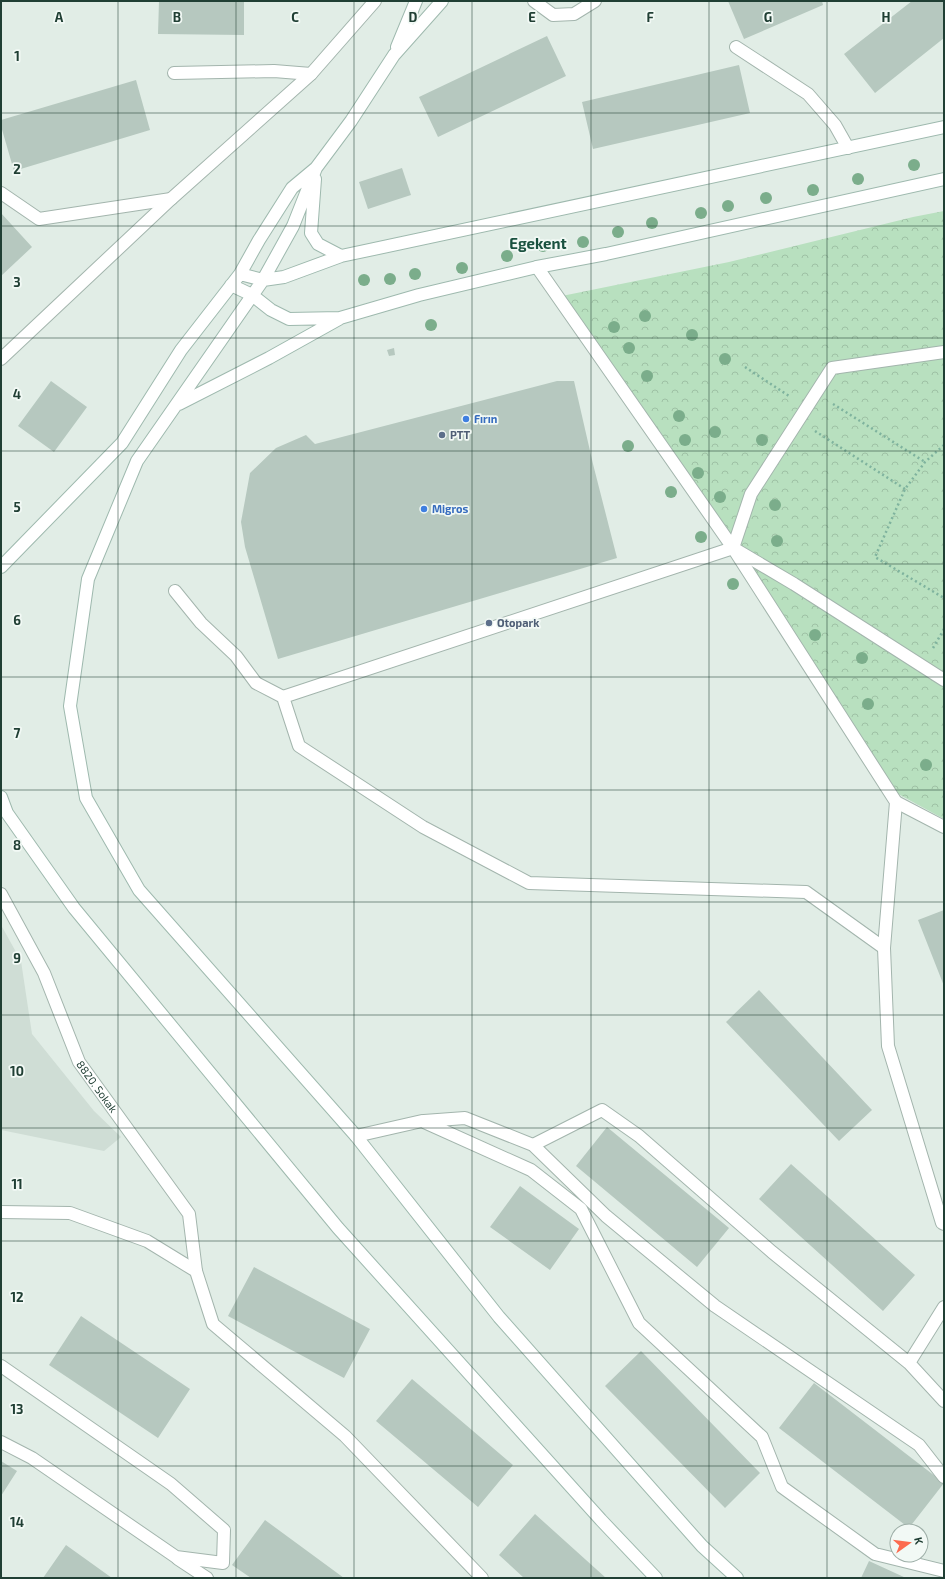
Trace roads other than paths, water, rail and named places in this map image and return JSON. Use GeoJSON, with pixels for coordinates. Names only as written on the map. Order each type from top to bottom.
{"type":"FeatureCollection","features":[{"type":"Feature","properties":{"kind":"street"},"geometry":{"type":"LineString","coordinates":[[1,359],[171,199],[311,74],[375,1]]}},
{"type":"Feature","properties":{"kind":"street"},"geometry":{"type":"LineString","coordinates":[[394,55],[416,1]]}},
{"type":"Feature","properties":{"kind":"street"},"geometry":{"type":"LineString","coordinates":[[1,566],[122,443],[181,350],[240,274],[259,240],[292,188],[316,168],[351,121],[394,55],[442,1]]}},
{"type":"Feature","properties":{"kind":"street"},"geometry":{"type":"LineString","coordinates":[[534,1],[553,14],[574,14],[595,1]]}},
{"type":"Feature","properties":{"kind":"street"},"geometry":{"type":"LineString","coordinates":[[736,47],[808,94],[835,125],[848,148]]}},
{"type":"Feature","properties":{"kind":"street"},"geometry":{"type":"LineString","coordinates":[[174,73],[274,71],[311,74]]}},
{"type":"Feature","properties":{"kind":"street"},"geometry":{"type":"LineString","coordinates":[[240,274],[263,280],[284,277],[341,256],[944,127]]}},
{"type":"Feature","properties":{"kind":"street"},"geometry":{"type":"LineString","coordinates":[[316,168],[311,234],[318,244],[341,256]]}},
{"type":"Feature","properties":{"kind":"street"},"geometry":{"type":"LineString","coordinates":[[316,168],[293,226],[263,280],[178,405],[137,461],[88,579],[70,706],[86,798],[139,890],[356,1136],[499,1317],[702,1546],[737,1578]]}},
{"type":"Feature","properties":{"kind":"street"},"geometry":{"type":"LineString","coordinates":[[178,405],[269,358],[340,318],[419,295],[944,179]]}},
{"type":"Feature","properties":{"kind":"street"},"geometry":{"type":"LineString","coordinates":[[1,193],[39,219],[171,199]]}},
{"type":"Feature","properties":{"kind":"street"},"geometry":{"type":"LineString","coordinates":[[538,268],[734,548],[896,802],[944,828]]}},
{"type":"Feature","properties":{"kind":"street"},"geometry":{"type":"LineString","coordinates":[[231,285],[252,295],[271,310],[289,319],[340,318]]}},
{"type":"Feature","properties":{"kind":"street"},"geometry":{"type":"LineString","coordinates":[[734,548],[751,494],[832,368],[944,352]]}},
{"type":"Feature","properties":{"kind":"street"},"geometry":{"type":"LineString","coordinates":[[283,697],[734,548],[794,584],[944,680]]}},
{"type":"Feature","properties":{"kind":"street"},"geometry":{"type":"LineString","coordinates":[[175,591],[201,623],[236,656],[256,683],[283,697],[299,746],[423,827],[529,883],[806,892],[884,948]]}},
{"type":"Feature","properties":{"kind":"street"},"geometry":{"type":"LineString","coordinates":[[1,797],[7,813],[74,908],[338,1228],[601,1520],[656,1578]]}},
{"type":"Feature","properties":{"kind":"street"},"geometry":{"type":"LineString","coordinates":[[896,802],[884,948],[888,1046],[942,1223],[944,1224]]}},
{"type":"Feature","properties":{"kind":"street","name":"8820. Sokak"},"geometry":{"type":"LineString","coordinates":[[1,894],[44,973],[79,1062],[189,1214],[196,1271],[213,1324],[345,1436],[482,1578]]}},
{"type":"Feature","properties":{"kind":"street"},"geometry":{"type":"LineString","coordinates":[[533,1145],[602,1110],[638,1136],[772,1252],[909,1363],[944,1401]]}},
{"type":"Feature","properties":{"kind":"street"},"geometry":{"type":"LineString","coordinates":[[356,1136],[422,1121],[465,1118],[533,1145],[606,1216],[715,1306],[919,1446],[944,1477]]}},
{"type":"Feature","properties":{"kind":"street"},"geometry":{"type":"LineString","coordinates":[[422,1121],[531,1170],[580,1208],[639,1323],[762,1437],[782,1487],[875,1554],[944,1570]]}},
{"type":"Feature","properties":{"kind":"street"},"geometry":{"type":"LineString","coordinates":[[1,1212],[70,1213],[147,1241],[196,1271]]}},
{"type":"Feature","properties":{"kind":"street"},"geometry":{"type":"LineString","coordinates":[[909,1363],[944,1307]]}},
{"type":"Feature","properties":{"kind":"street"},"geometry":{"type":"LineString","coordinates":[[1,1366],[170,1484],[224,1530],[223,1563],[176,1557]]}},
{"type":"Feature","properties":{"kind":"street"},"geometry":{"type":"LineString","coordinates":[[1,1442],[32,1458],[206,1578]]}},
{"type":"Feature","properties":{"kind":"place","name":"Fırın"},"geometry":{"type":"Point","coordinates":[466,419]}},
{"type":"Feature","properties":{"kind":"place","name":"PTT"},"geometry":{"type":"Point","coordinates":[442,435]}},
{"type":"Feature","properties":{"kind":"place","name":"Migros"},"geometry":{"type":"Point","coordinates":[424,509]}},
{"type":"Feature","properties":{"kind":"place","name":"Otopark"},"geometry":{"type":"Point","coordinates":[489,623]}},
{"type":"Feature","properties":{"kind":"district","name":"Egekent"},"geometry":{"type":"Point","coordinates":[538,244]}}]}
